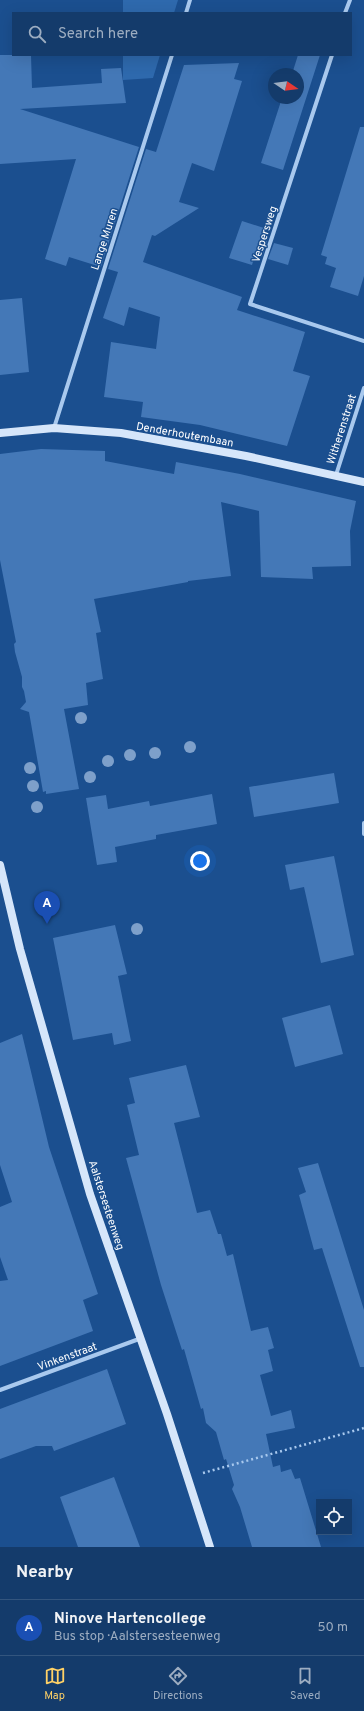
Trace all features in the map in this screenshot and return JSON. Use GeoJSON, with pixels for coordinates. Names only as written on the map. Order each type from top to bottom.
{"type":"FeatureCollection","features":[{"type":"Feature","properties":{"kind":"main road","name":"Denderhoutembaan"},"geometry":{"type":"LineString","coordinates":[[0,433],[54,428],[121,433],[240,455],[364,482]]}},
{"type":"Feature","properties":{"kind":"main road","name":"Aalstersesteenweg"},"geometry":{"type":"LineString","coordinates":[[0,865],[20,948],[90,1194],[188,1477],[210,1547]]}},
{"type":"Feature","properties":{"kind":"street"},"geometry":{"type":"LineString","coordinates":[[186,12],[190,0]]}},
{"type":"Feature","properties":{"kind":"street"},"geometry":{"type":"LineString","coordinates":[[346,12],[350,0]]}},
{"type":"Feature","properties":{"kind":"street","name":"Lange Muren"},"geometry":{"type":"LineString","coordinates":[[54,428],[172,56]]}},
{"type":"Feature","properties":{"kind":"street","name":"Vespersweg"},"geometry":{"type":"LineString","coordinates":[[332,56],[250,304],[364,341]]}},
{"type":"Feature","properties":{"kind":"street","name":"Witherenstraat"},"geometry":{"type":"LineString","coordinates":[[336,476],[364,388]]}},
{"type":"Feature","properties":{"kind":"street"},"geometry":{"type":"LineString","coordinates":[[364,823],[364,834]]}},
{"type":"Feature","properties":{"kind":"street","name":"Vinkenstraat"},"geometry":{"type":"LineString","coordinates":[[0,1390],[139,1339]]}},
{"type":"Feature","properties":{"kind":"path"},"geometry":{"type":"LineString","coordinates":[[188,1477],[364,1428]]}},
{"type":"Feature","properties":{"kind":"shaded area"},"geometry":{"type":"Polygon","coordinates":[[[123,0],[178,0],[174,12],[123,12],[123,0]]]}},
{"type":"Feature","properties":{"kind":"shaded area"},"geometry":{"type":"Polygon","coordinates":[[[123,56],[160,56],[153,78],[123,80],[123,56]]]}},
{"type":"Feature","properties":{"kind":"building"},"geometry":{"type":"Polygon","coordinates":[[[0,55],[31,56],[32,88],[102,83],[101,69],[121,68],[126,103],[20,109],[139,147],[101,267],[69,257],[66,266],[45,259],[76,159],[0,164],[0,55]]]}},
{"type":"Feature","properties":{"kind":"building"},"geometry":{"type":"Polygon","coordinates":[[[298,56],[320,56],[283,170],[261,163],[280,104],[304,104],[304,68],[294,68],[298,56]]]}},
{"type":"Feature","properties":{"kind":"building"},"geometry":{"type":"Polygon","coordinates":[[[239,63],[234,79],[242,81],[214,171],[192,163],[179,202],[199,208],[155,236],[152,235],[143,262],[242,297],[237,310],[305,332],[293,371],[310,376],[287,446],[200,425],[141,417],[143,402],[104,397],[111,342],[156,349],[160,317],[129,307],[124,326],[103,318],[118,272],[108,269],[146,149],[156,152],[184,65],[239,63]]]}},
{"type":"Feature","properties":{"kind":"building"},"geometry":{"type":"Polygon","coordinates":[[[360,127],[364,127],[364,276],[358,296],[330,287],[336,268],[325,264],[327,257],[321,255],[360,127]]]}},
{"type":"Feature","properties":{"kind":"building"},"geometry":{"type":"Polygon","coordinates":[[[242,221],[264,228],[260,239],[267,241],[262,257],[255,255],[252,265],[229,258],[242,221]]]}},
{"type":"Feature","properties":{"kind":"building"},"geometry":{"type":"Polygon","coordinates":[[[274,243],[293,248],[288,265],[268,259],[274,243]]]}},
{"type":"Feature","properties":{"kind":"building"},"geometry":{"type":"Polygon","coordinates":[[[22,298],[29,372],[0,375],[0,300],[22,298]]]}},
{"type":"Feature","properties":{"kind":"building"},"geometry":{"type":"Polygon","coordinates":[[[41,449],[105,451],[105,461],[174,474],[176,462],[240,474],[356,501],[350,531],[351,566],[312,567],[313,579],[261,577],[259,511],[221,502],[231,576],[188,581],[94,599],[101,632],[96,633],[103,679],[86,683],[88,705],[64,709],[79,789],[46,794],[46,791],[43,792],[29,712],[20,709],[26,702],[22,687],[22,677],[15,652],[14,644],[16,642],[0,560],[0,454],[41,449]]]}},
{"type":"Feature","properties":{"kind":"building"},"geometry":{"type":"Polygon","coordinates":[[[334,773],[339,803],[254,817],[249,787],[334,773]]]}},
{"type":"Feature","properties":{"kind":"building"},"geometry":{"type":"Polygon","coordinates":[[[212,794],[217,824],[156,835],[156,839],[115,847],[117,862],[97,865],[86,798],[106,795],[108,809],[149,801],[150,806],[212,794]]]}},
{"type":"Feature","properties":{"kind":"building"},"geometry":{"type":"Polygon","coordinates":[[[334,856],[354,955],[321,963],[304,887],[290,890],[285,865],[334,856]]]}},
{"type":"Feature","properties":{"kind":"building"},"geometry":{"type":"Polygon","coordinates":[[[115,925],[127,974],[118,976],[131,1041],[114,1045],[112,1033],[73,1040],[53,938],[115,925]]]}},
{"type":"Feature","properties":{"kind":"building"},"geometry":{"type":"Polygon","coordinates":[[[330,1005],[343,1054],[295,1067],[282,1018],[330,1005]]]}},
{"type":"Feature","properties":{"kind":"building"},"geometry":{"type":"Polygon","coordinates":[[[22,1034],[49,1147],[98,1294],[83,1300],[93,1331],[0,1366],[0,1281],[8,1280],[0,1257],[0,1207],[12,1202],[0,1165],[0,1043],[22,1034]]]}},
{"type":"Feature","properties":{"kind":"building"},"geometry":{"type":"Polygon","coordinates":[[[186,1065],[200,1117],[174,1123],[197,1213],[210,1210],[218,1234],[221,1234],[227,1256],[233,1254],[251,1331],[268,1327],[274,1348],[268,1350],[273,1371],[260,1375],[271,1416],[291,1410],[295,1428],[266,1434],[273,1467],[280,1465],[281,1472],[291,1469],[295,1479],[300,1478],[316,1535],[317,1535],[321,1547],[252,1547],[240,1507],[232,1489],[234,1485],[226,1459],[224,1460],[216,1432],[206,1423],[203,1408],[201,1409],[184,1349],[182,1350],[161,1285],[126,1158],[139,1155],[127,1105],[135,1103],[129,1078],[186,1065]]]}},
{"type":"Feature","properties":{"kind":"building"},"geometry":{"type":"Polygon","coordinates":[[[318,1163],[364,1310],[364,1367],[360,1367],[322,1248],[314,1250],[299,1195],[306,1192],[298,1168],[318,1163]]]}},
{"type":"Feature","properties":{"kind":"building"},"geometry":{"type":"Polygon","coordinates":[[[107,1369],[126,1424],[54,1451],[52,1446],[36,1446],[0,1459],[0,1409],[107,1369]]]}},
{"type":"Feature","properties":{"kind":"building"},"geometry":{"type":"Polygon","coordinates":[[[114,1477],[140,1547],[78,1547],[60,1497],[114,1477]]]}},
{"type":"Feature","properties":{"kind":"place","name":"Ninove Hartencollege"},"geometry":{"type":"Point","coordinates":[47,924]}}]}
